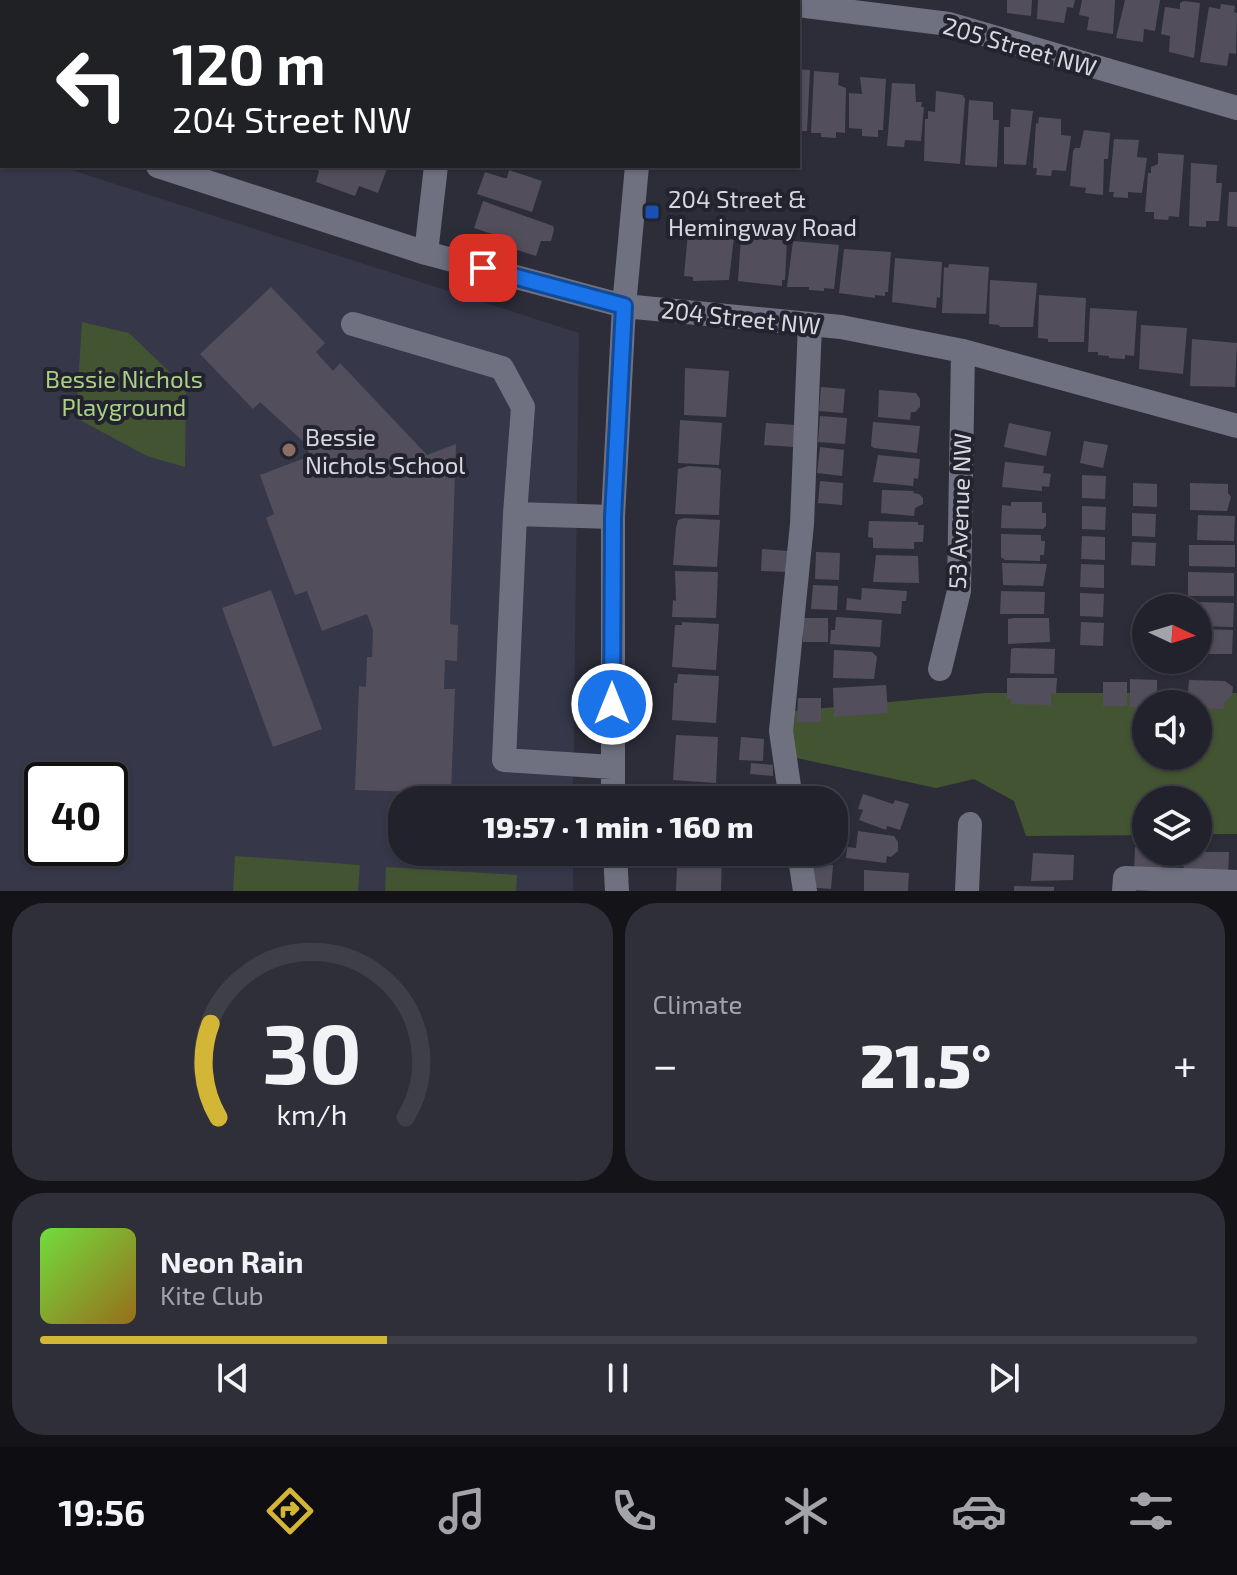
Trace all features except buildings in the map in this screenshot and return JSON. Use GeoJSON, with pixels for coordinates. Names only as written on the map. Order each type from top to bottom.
{"type":"FeatureCollection","features":[{"type":"Feature","properties":{"kind":"street","name":"205 Street NW"},"geometry":{"type":"LineString","coordinates":[[800,5],[949,24],[1237,108]]}},
{"type":"Feature","properties":{"kind":"street","name":"204 Street NW"},"geometry":{"type":"LineString","coordinates":[[164,168],[426,253],[624,306],[841,327],[963,351],[1237,426]]}},
{"type":"Feature","properties":{"kind":"street"},"geometry":{"type":"LineString","coordinates":[[426,253],[436,168]]}},
{"type":"Feature","properties":{"kind":"street"},"geometry":{"type":"LineString","coordinates":[[613,786],[613,517],[624,306],[637,168]]}},
{"type":"Feature","properties":{"kind":"street"},"geometry":{"type":"LineString","coordinates":[[353,324],[502,368],[523,407],[504,760],[612,767]]}},
{"type":"Feature","properties":{"kind":"street"},"geometry":{"type":"LineString","coordinates":[[789,786],[781,731],[802,524],[810,324]]}},
{"type":"Feature","properties":{"kind":"street","name":"53 Avenue NW"},"geometry":{"type":"LineString","coordinates":[[940,669],[959,591],[963,351]]}},
{"type":"Feature","properties":{"kind":"street"},"geometry":{"type":"LineString","coordinates":[[515,514],[613,517]]}},
{"type":"Feature","properties":{"kind":"street"},"geometry":{"type":"LineString","coordinates":[[967,891],[970,824]]}},
{"type":"Feature","properties":{"kind":"street"},"geometry":{"type":"LineString","coordinates":[[616,866],[617,891]]}},
{"type":"Feature","properties":{"kind":"street"},"geometry":{"type":"LineString","coordinates":[[801,866],[805,891]]}},
{"type":"Feature","properties":{"kind":"street"},"geometry":{"type":"LineString","coordinates":[[1124,891],[1125,878],[1237,882]]}},
{"type":"Feature","properties":{"kind":"shaded area","name":"Bessie Nichols School"},"geometry":{"type":"Polygon","coordinates":[[[0,168],[65,168],[579,333],[573,786],[388,786],[388,866],[573,866],[573,891],[0,891],[0,168]]]}},
{"type":"Feature","properties":{"kind":"green space","name":"Bessie Nichols Playground"},"geometry":{"type":"Polygon","coordinates":[[[82,322],[129,333],[186,388],[185,467],[147,456],[76,418],[82,322]]]}},
{"type":"Feature","properties":{"kind":"green space"},"geometry":{"type":"Polygon","coordinates":[[[986,693],[1132,693],[1132,770],[1212,770],[1212,693],[1237,693],[1237,834],[1212,834],[1212,786],[1132,786],[1132,835],[1026,836],[1014,801],[974,779],[936,788],[792,757],[793,711],[986,693]]]}},
{"type":"Feature","properties":{"kind":"green space"},"geometry":{"type":"Polygon","coordinates":[[[235,856],[360,865],[358,891],[233,891],[235,856]]]}},
{"type":"Feature","properties":{"kind":"green space"},"geometry":{"type":"Polygon","coordinates":[[[386,867],[517,875],[516,891],[385,891],[386,867]]]}},
{"type":"Feature","properties":{"kind":"place","name":"204 Street & Hemingway Road"},"geometry":{"type":"Point","coordinates":[652,212]}},
{"type":"Feature","properties":{"kind":"place","name":"Bessie Nichols School"},"geometry":{"type":"Point","coordinates":[289,450]}},
{"type":"Feature","properties":{"kind":"route"},"geometry":{"type":"LineString","coordinates":[[483,268],[624,306],[613,517],[612,704]]}}]}
